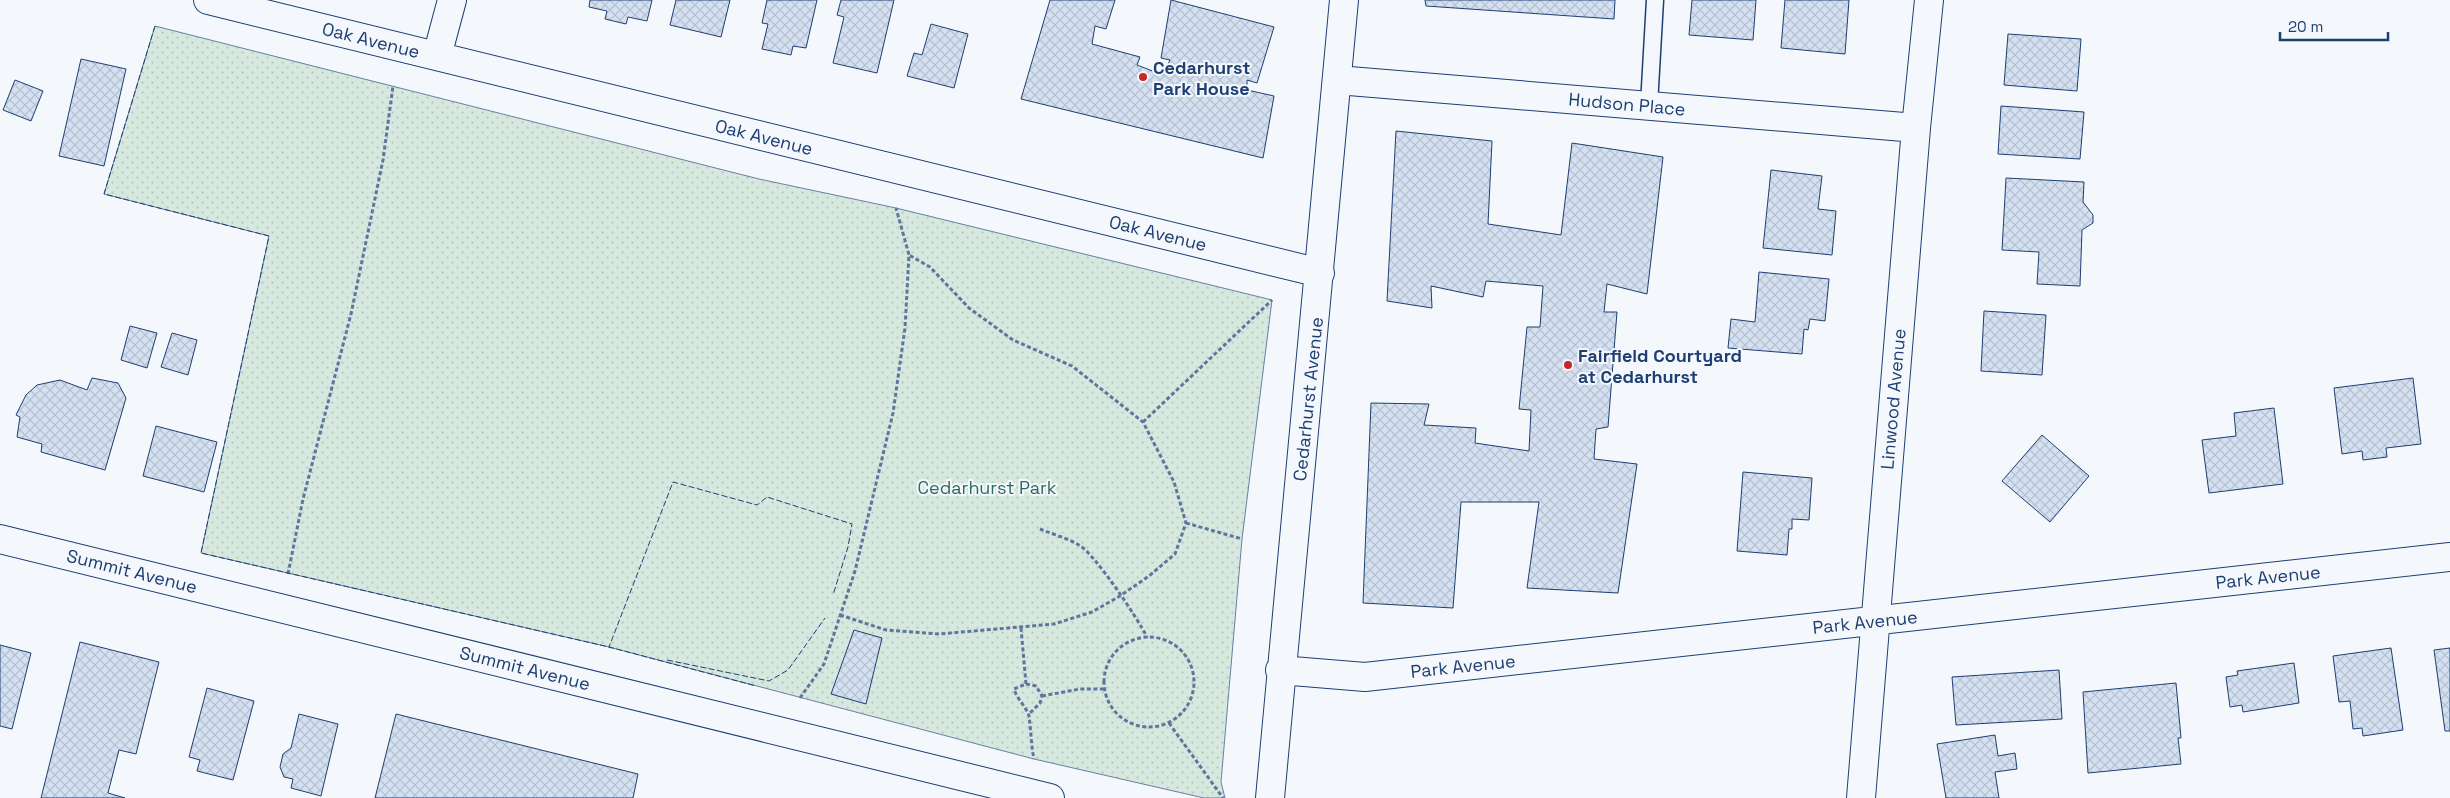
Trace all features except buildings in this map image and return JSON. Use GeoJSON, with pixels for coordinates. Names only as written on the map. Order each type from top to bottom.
{"type":"FeatureCollection","features":[{"type":"Feature","properties":{"kind":"street","name":"Oak Avenue"},"geometry":{"type":"LineString","coordinates":[[208,0],[1320,274]]}},
{"type":"Feature","properties":{"kind":"street"},"geometry":{"type":"LineString","coordinates":[[437,56],[452,0]]}},
{"type":"Feature","properties":{"kind":"street","name":"Cedarhurst Avenue"},"geometry":{"type":"LineString","coordinates":[[1270,798],[1280,670],[1320,274],[1344,0]]}},
{"type":"Feature","properties":{"kind":"street","name":"Linwood Avenue"},"geometry":{"type":"LineString","coordinates":[[1861,798],[1916,128],[1929,0]]}},
{"type":"Feature","properties":{"kind":"street","name":"Hudson Place"},"geometry":{"type":"LineString","coordinates":[[1337,80],[1916,128]]}},
{"type":"Feature","properties":{"kind":"street","name":"Summit Avenue"},"geometry":{"type":"LineString","coordinates":[[0,539],[1050,798]]}},
{"type":"Feature","properties":{"kind":"street","name":"Park Avenue"},"geometry":{"type":"LineString","coordinates":[[1280,670],[1365,677],[2450,557]]}},
{"type":"Feature","properties":{"kind":"lane"},"geometry":{"type":"LineString","coordinates":[[1649,105],[1655,0]]}},
{"type":"Feature","properties":{"kind":"path"},"geometry":{"type":"LineString","coordinates":[[288,574],[303,499],[355,295],[384,160],[393,86]]}},
{"type":"Feature","properties":{"kind":"path"},"geometry":{"type":"LineString","coordinates":[[800,698],[824,664],[858,561],[894,413],[905,328],[909,255],[896,208]]}},
{"type":"Feature","properties":{"kind":"path"},"geometry":{"type":"LineString","coordinates":[[840,615],[886,630],[939,634],[1054,624],[1092,612],[1120,596],[1175,554],[1186,524],[1174,482],[1143,422],[1072,366],[1013,340],[969,308],[930,267],[909,255]]}},
{"type":"Feature","properties":{"kind":"path"},"geometry":{"type":"LineString","coordinates":[[1143,422],[1272,300]]}},
{"type":"Feature","properties":{"kind":"path"},"geometry":{"type":"LineString","coordinates":[[1186,524],[1242,539]]}},
{"type":"Feature","properties":{"kind":"path"},"geometry":{"type":"LineString","coordinates":[[1040,529],[1079,545],[1090,553],[1135,614],[1147,637]]}},
{"type":"Feature","properties":{"kind":"path"},"geometry":{"type":"LineString","coordinates":[[1021,628],[1026,684]]}},
{"type":"Feature","properties":{"kind":"path"},"geometry":{"type":"LineString","coordinates":[[1147,637],[1162,639],[1176,646],[1186,658],[1193,671],[1194,686],[1190,701],[1182,714],[1169,723],[1156,727],[1142,727],[1128,722],[1117,714],[1108,702],[1104,688],[1105,673],[1110,659],[1120,648],[1132,640],[1147,637]]}},
{"type":"Feature","properties":{"kind":"path"},"geometry":{"type":"LineString","coordinates":[[1029,714],[1040,704],[1042,696],[1036,686],[1026,684],[1014,689],[1029,714],[1029,737],[1034,759]]}},
{"type":"Feature","properties":{"kind":"path"},"geometry":{"type":"LineString","coordinates":[[1042,696],[1059,695],[1080,688],[1104,688]]}},
{"type":"Feature","properties":{"kind":"path"},"geometry":{"type":"LineString","coordinates":[[1169,723],[1223,798]]}},
{"type":"Feature","properties":{"kind":"green space","name":"Cedarhurst Park"},"geometry":{"type":"Polygon","coordinates":[[[155,26],[759,179],[896,208],[1272,300],[1242,539],[1221,782],[1225,798],[1204,798],[1034,759],[609,647],[201,553],[269,236],[104,194],[155,26]]]}},
{"type":"Feature","properties":{"kind":"fence"},"geometry":{"type":"LineString","coordinates":[[155,26],[104,194],[269,236],[201,553],[609,647],[756,686]]}},
{"type":"Feature","properties":{"kind":"fence"},"geometry":{"type":"LineString","coordinates":[[611,648],[609,647],[673,482],[757,505],[767,497],[852,524],[848,547],[833,595]]}},
{"type":"Feature","properties":{"kind":"fence"},"geometry":{"type":"LineString","coordinates":[[667,660],[769,681],[788,670],[825,618]]}},
{"type":"Feature","properties":{"kind":"place","name":"Cedarhurst Park House"},"geometry":{"type":"Point","coordinates":[1143,77]}},
{"type":"Feature","properties":{"kind":"place","name":"Fairfield Courtyard at Cedarhurst"},"geometry":{"type":"Point","coordinates":[1568,365]}}]}
